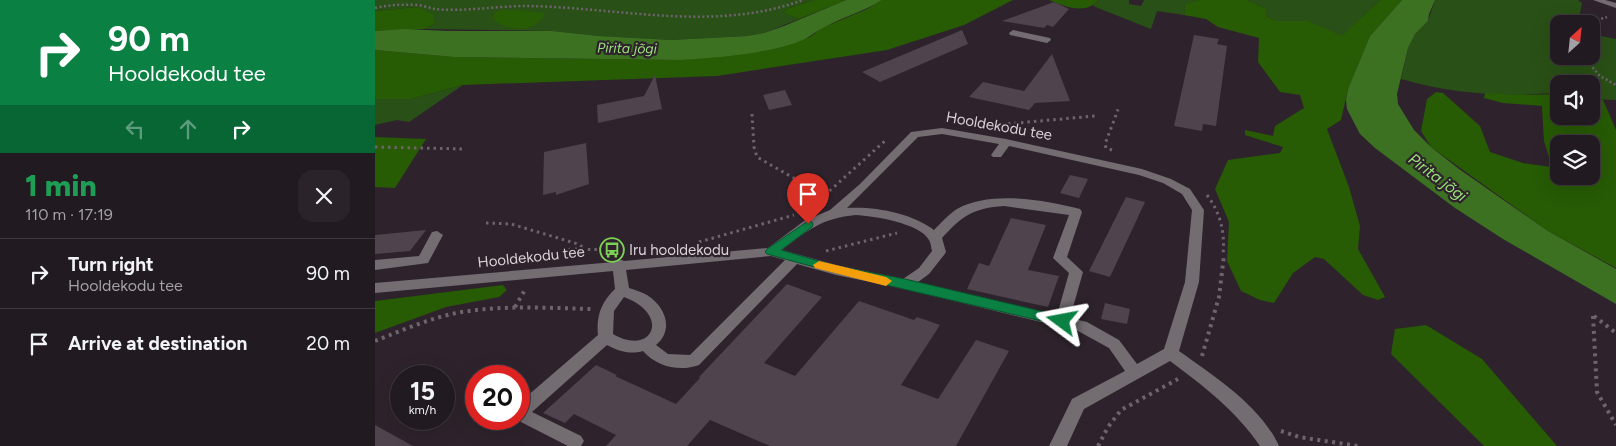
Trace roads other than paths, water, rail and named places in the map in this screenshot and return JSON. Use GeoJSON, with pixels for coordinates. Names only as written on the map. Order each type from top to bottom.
{"type":"FeatureCollection","features":[{"type":"Feature","properties":{"kind":"street"},"geometry":{"type":"LineString","coordinates":[[1597,0],[1616,6]]}},
{"type":"Feature","properties":{"kind":"street"},"geometry":{"type":"LineString","coordinates":[[1013,33],[1047,40]]}},
{"type":"Feature","properties":{"kind":"street","name":"Hooldekodu tee"},"geometry":{"type":"LineString","coordinates":[[375,288],[619,257],[771,252],[808,224],[834,213],[864,186],[915,134],[942,130],[1142,172],[1167,181],[1186,192],[1198,210],[1192,282],[1171,353]]}},
{"type":"Feature","properties":{"kind":"street"},"geometry":{"type":"LineString","coordinates":[[997,154],[1006,142]]}},
{"type":"Feature","properties":{"kind":"street"},"geometry":{"type":"LineString","coordinates":[[935,238],[962,212],[987,202],[1016,203],[1076,212],[1060,258],[1076,272],[1062,321]]}},
{"type":"Feature","properties":{"kind":"street"},"geometry":{"type":"LineString","coordinates":[[834,213],[856,211],[879,212],[922,227],[935,238],[939,252],[924,271],[905,284]]}},
{"type":"Feature","properties":{"kind":"street"},"geometry":{"type":"LineString","coordinates":[[375,265],[423,260],[437,235]]}},
{"type":"Feature","properties":{"kind":"street"},"geometry":{"type":"LineString","coordinates":[[771,252],[854,274],[905,284],[1082,326],[1114,344],[1135,373]]}},
{"type":"Feature","properties":{"kind":"street"},"geometry":{"type":"LineString","coordinates":[[619,257],[622,291]]}},
{"type":"Feature","properties":{"kind":"street"},"geometry":{"type":"LineString","coordinates":[[645,344],[654,355],[669,362],[694,361],[795,258]]}},
{"type":"Feature","properties":{"kind":"street"},"geometry":{"type":"LineString","coordinates":[[622,291],[636,294],[652,304],[660,318],[660,330],[655,337],[645,344],[629,348],[621,346],[605,337],[603,325],[607,309],[611,299],[622,291]]}},
{"type":"Feature","properties":{"kind":"street"},"geometry":{"type":"LineString","coordinates":[[575,441],[519,413],[605,337]]}},
{"type":"Feature","properties":{"kind":"street"},"geometry":{"type":"LineString","coordinates":[[1058,446],[1078,404],[1171,353],[1219,389],[1253,421],[1270,446]]}},
{"type":"Feature","properties":{"kind":"water","name":"Pirita jõgi"},"geometry":{"type":"Polygon","coordinates":[[[846,0],[882,0],[830,24],[796,43],[765,51],[723,57],[681,60],[454,57],[375,50],[375,31],[405,29],[552,31],[671,40],[747,36],[764,33],[784,26],[846,0]]]}},
{"type":"Feature","properties":{"kind":"water","name":"Pirita jõgi"},"geometry":{"type":"Polygon","coordinates":[[[1402,0],[1435,0],[1428,21],[1415,34],[1408,48],[1397,94],[1398,104],[1414,130],[1431,147],[1459,169],[1548,231],[1616,269],[1616,304],[1503,239],[1455,208],[1375,148],[1360,134],[1347,109],[1348,89],[1370,36],[1402,0]]]}},
{"type":"Feature","properties":{"kind":"place","name":"Iru hooldekodu"},"geometry":{"type":"Point","coordinates":[612,250]}}]}
